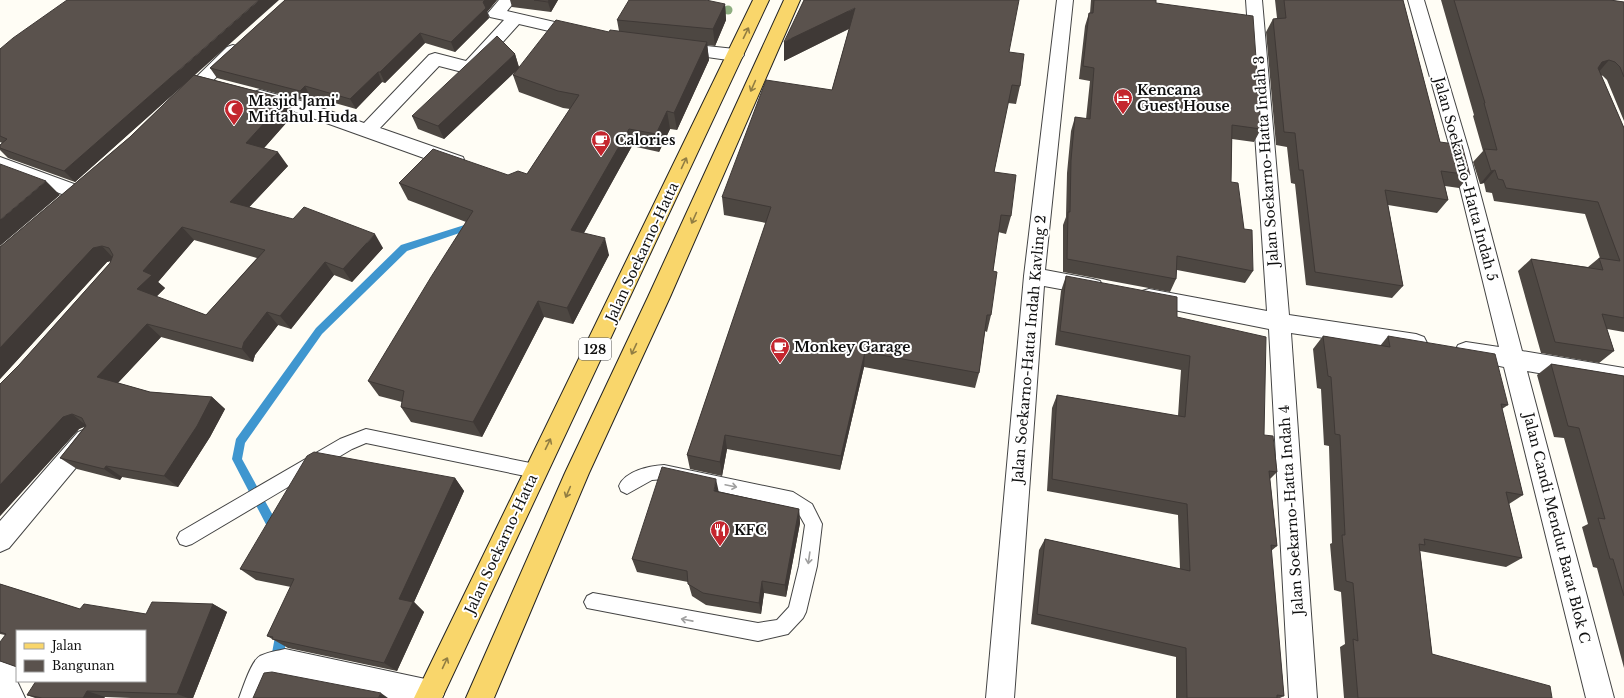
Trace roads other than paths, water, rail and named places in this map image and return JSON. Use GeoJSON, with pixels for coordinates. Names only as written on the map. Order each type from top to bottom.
{"type":"FeatureCollection","features":[{"type":"Feature","properties":{"kind":"main road","name":"Jalan Soekarno-Hatta"},"geometry":{"type":"LineString","coordinates":[[429,696],[761,0]]}},
{"type":"Feature","properties":{"kind":"main road","name":"128"},"geometry":{"type":"LineString","coordinates":[[480,698],[577,473],[792,0]]}},
{"type":"Feature","properties":{"kind":"main road"},"geometry":{"type":"LineString","coordinates":[[609,320],[643,328]]}},
{"type":"Feature","properties":{"kind":"street"},"geometry":{"type":"LineString","coordinates":[[508,0],[496,13],[592,36]]}},
{"type":"Feature","properties":{"kind":"street","name":"Jalan Soekarno-Hatta Indah Kavling 2"},"geometry":{"type":"LineString","coordinates":[[1000,698],[1034,276],[1065,0]]}},
{"type":"Feature","properties":{"kind":"street","name":"Jalan Soekarno-Hatta Indah 3"},"geometry":{"type":"LineString","coordinates":[[1254,0],[1279,322]]}},
{"type":"Feature","properties":{"kind":"street","name":"Jalan Soekarno-Hatta Indah 5"},"geometry":{"type":"LineString","coordinates":[[1416,0],[1460,151],[1514,359]]}},
{"type":"Feature","properties":{"kind":"street"},"geometry":{"type":"LineString","coordinates":[[368,130],[436,59],[470,68],[515,18]]}},
{"type":"Feature","properties":{"kind":"street"},"geometry":{"type":"LineString","coordinates":[[174,108],[245,40]]}},
{"type":"Feature","properties":{"kind":"street"},"geometry":{"type":"LineString","coordinates":[[665,47],[735,55]]}},
{"type":"Feature","properties":{"kind":"street"},"geometry":{"type":"LineString","coordinates":[[202,82],[224,87]]}},
{"type":"Feature","properties":{"kind":"street"},"geometry":{"type":"LineString","coordinates":[[246,92],[295,105],[471,168]]}},
{"type":"Feature","properties":{"kind":"street"},"geometry":{"type":"LineString","coordinates":[[0,164],[78,194]]}},
{"type":"Feature","properties":{"kind":"street"},"geometry":{"type":"LineString","coordinates":[[1034,276],[1110,290]]}},
{"type":"Feature","properties":{"kind":"street"},"geometry":{"type":"LineString","coordinates":[[1133,294],[1279,322],[1624,378]]}},
{"type":"Feature","properties":{"kind":"street","name":"Jalan Soekarno-Hatta Indah 4"},"geometry":{"type":"LineString","coordinates":[[1279,322],[1303,698]]}},
{"type":"Feature","properties":{"kind":"street","name":"Jalan Candi Mendut Barat Blok C"},"geometry":{"type":"LineString","coordinates":[[1514,359],[1600,698]]}},
{"type":"Feature","properties":{"kind":"street"},"geometry":{"type":"LineString","coordinates":[[0,540],[88,436]]}},
{"type":"Feature","properties":{"kind":"street"},"geometry":{"type":"LineString","coordinates":[[0,661],[2,662],[8,696],[11,698]]}},
{"type":"Feature","properties":{"kind":"street"},"geometry":{"type":"LineString","coordinates":[[253,698],[262,673],[278,664],[429,696]]}},
{"type":"Feature","properties":{"kind":"lane"},"geometry":{"type":"LineString","coordinates":[[186,538],[346,444],[366,436],[535,471]]}},
{"type":"Feature","properties":{"kind":"lane"},"geometry":{"type":"LineString","coordinates":[[593,602],[758,632],[782,628],[797,612],[808,566],[814,524],[806,510],[793,500],[664,472],[650,473],[627,486]]}},
{"type":"Feature","properties":{"kind":"waterway"},"geometry":{"type":"LineString","coordinates":[[276,532],[237,459],[240,442],[319,331],[404,248],[474,225]]}},
{"type":"Feature","properties":{"kind":"waterway"},"geometry":{"type":"LineString","coordinates":[[276,664],[282,631]]}},
{"type":"Feature","properties":{"kind":"place","name":"Kencana Guest House"},"geometry":{"type":"Point","coordinates":[1123,115]}},
{"type":"Feature","properties":{"kind":"place","name":"Masjid Jami' Miftahul Huda"},"geometry":{"type":"Point","coordinates":[234,126]}},
{"type":"Feature","properties":{"kind":"place","name":"Calories"},"geometry":{"type":"Point","coordinates":[601,157]}},
{"type":"Feature","properties":{"kind":"place","name":"Monkey Garage"},"geometry":{"type":"Point","coordinates":[780,364]}},
{"type":"Feature","properties":{"kind":"place","name":"KFC"},"geometry":{"type":"Point","coordinates":[720,547]}}]}
